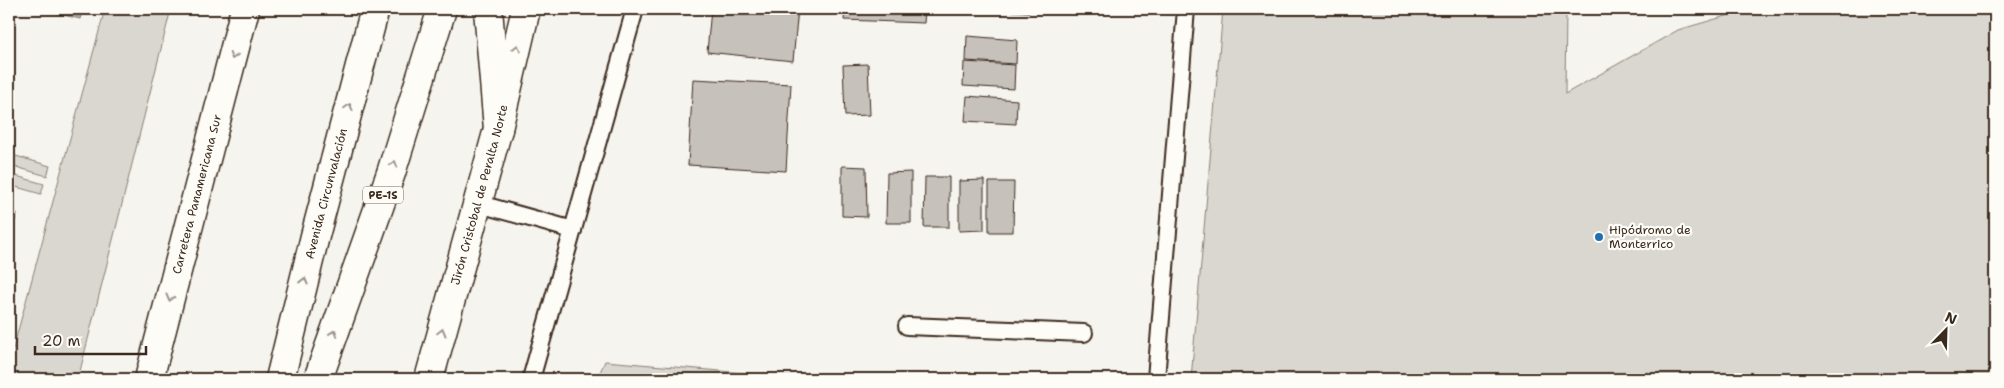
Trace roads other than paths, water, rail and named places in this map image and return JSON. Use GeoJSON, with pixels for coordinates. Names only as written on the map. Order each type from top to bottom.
{"type":"FeatureCollection","features":[{"type":"Feature","properties":{"kind":"main road","name":"Carretera Panamericana Sur"},"geometry":{"type":"LineString","coordinates":[[149,379],[245,9]]}},
{"type":"Feature","properties":{"kind":"main road","name":"Avenida Circunvalación"},"geometry":{"type":"LineString","coordinates":[[280,379],[315,236],[375,9]]}},
{"type":"Feature","properties":{"kind":"main road","name":"PE-1S"},"geometry":{"type":"LineString","coordinates":[[318,379],[391,173],[442,9]]}},
{"type":"Feature","properties":{"kind":"main road"},"geometry":{"type":"LineString","coordinates":[[488,9],[498,129]]}},
{"type":"Feature","properties":{"kind":"main road","name":"Jirón Cristobal de Peralta Norte"},"geometry":{"type":"LineString","coordinates":[[429,379],[476,203],[498,129],[526,9]]}},
{"type":"Feature","properties":{"kind":"lane"},"geometry":{"type":"LineString","coordinates":[[531,379],[634,9]]}},
{"type":"Feature","properties":{"kind":"lane"},"geometry":{"type":"LineString","coordinates":[[1156,379],[1186,9]]}},
{"type":"Feature","properties":{"kind":"lane"},"geometry":{"type":"LineString","coordinates":[[476,203],[573,230]]}},
{"type":"Feature","properties":{"kind":"lane"},"geometry":{"type":"LineString","coordinates":[[908,326],[1084,333]]}},
{"type":"Feature","properties":{"kind":"place","name":"Hipódromo de Monterrico"},"geometry":{"type":"Point","coordinates":[1599,237]}}]}
